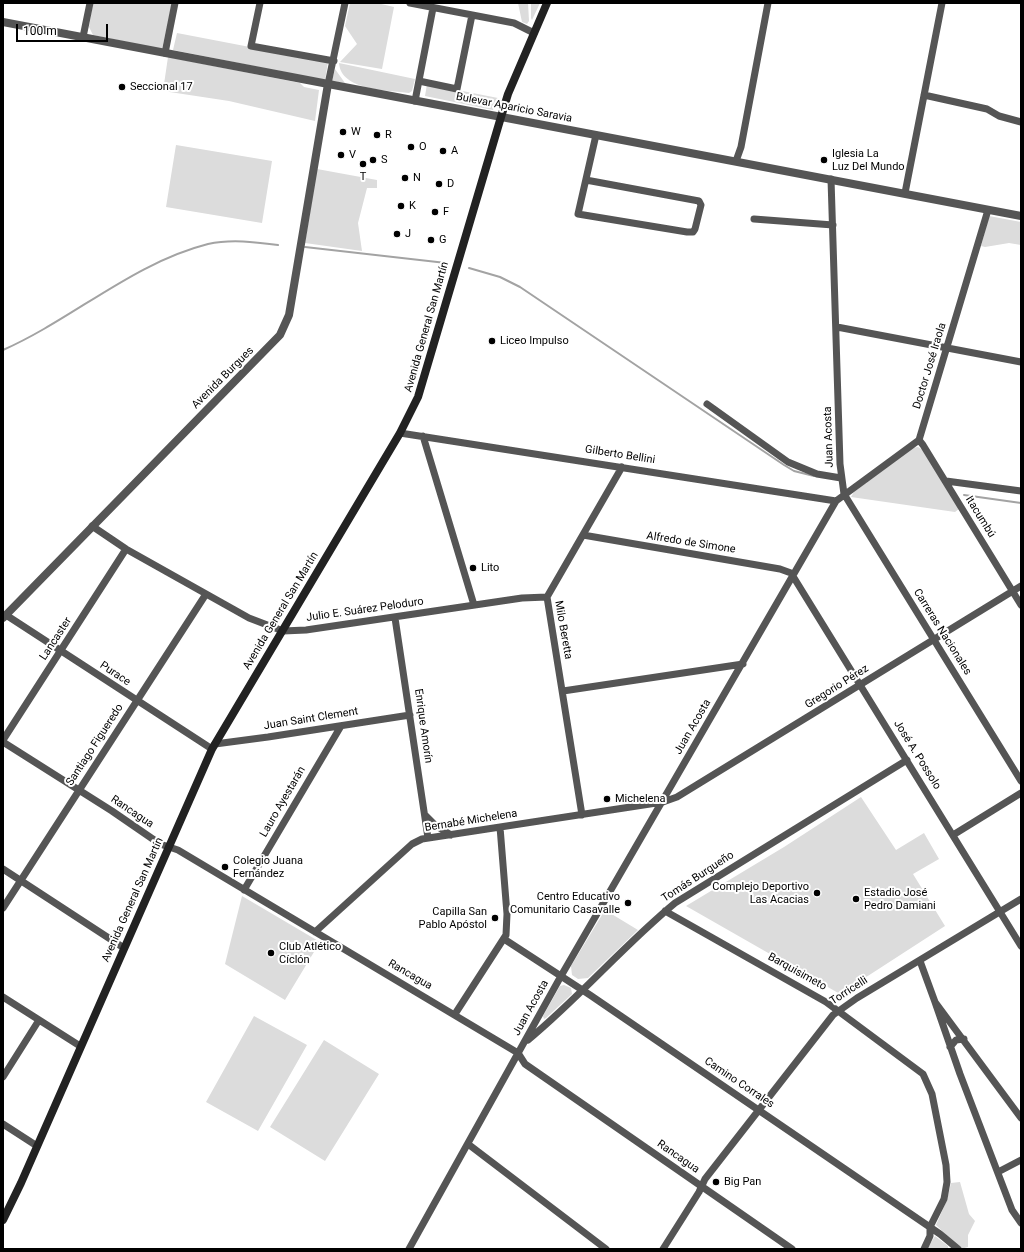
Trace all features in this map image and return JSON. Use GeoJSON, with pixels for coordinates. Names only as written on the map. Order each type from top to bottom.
{"type":"FeatureCollection","features":[{"type":"Feature","properties":{"kind":"main road","name":"Avenida General San Martín"},"geometry":{"type":"LineString","coordinates":[[3,1220],[213,747],[232,713],[284,631],[400,432],[418,398],[500,117],[547,3]]}},
{"type":"Feature","properties":{"kind":"street"},"geometry":{"type":"LineString","coordinates":[[83,37],[90,3]]}},
{"type":"Feature","properties":{"kind":"street"},"geometry":{"type":"LineString","coordinates":[[165,53],[175,3]]}},
{"type":"Feature","properties":{"kind":"street"},"geometry":{"type":"LineString","coordinates":[[260,3],[251,46],[334,61]]}},
{"type":"Feature","properties":{"kind":"street"},"geometry":{"type":"LineString","coordinates":[[328,84],[345,3]]}},
{"type":"Feature","properties":{"kind":"street"},"geometry":{"type":"LineString","coordinates":[[410,3],[514,23],[534,33]]}},
{"type":"Feature","properties":{"kind":"street"},"geometry":{"type":"LineString","coordinates":[[736,161],[741,147],[768,3]]}},
{"type":"Feature","properties":{"kind":"street"},"geometry":{"type":"LineString","coordinates":[[905,193],[942,3]]}},
{"type":"Feature","properties":{"kind":"street"},"geometry":{"type":"LineString","coordinates":[[416,101],[433,8]]}},
{"type":"Feature","properties":{"kind":"street"},"geometry":{"type":"LineString","coordinates":[[419,81],[457,89],[472,14]]}},
{"type":"Feature","properties":{"kind":"street","name":"Bulevar Aparicio Saravia"},"geometry":{"type":"LineString","coordinates":[[3,22],[1021,216]]}},
{"type":"Feature","properties":{"kind":"street","name":"Avenida Burgues"},"geometry":{"type":"LineString","coordinates":[[4,617],[275,341],[283,329],[289,315],[328,84]]}},
{"type":"Feature","properties":{"kind":"street"},"geometry":{"type":"LineString","coordinates":[[924,95],[987,108],[999,116],[1021,122]]}},
{"type":"Feature","properties":{"kind":"street"},"geometry":{"type":"LineString","coordinates":[[586,180],[699,201],[701,205],[696,229],[693,232],[687,232],[578,214],[596,135]]}},
{"type":"Feature","properties":{"kind":"street","name":"Juan Acosta"},"geometry":{"type":"LineString","coordinates":[[409,1249],[561,976],[794,576],[836,501],[844,494],[841,478],[831,179]]}},
{"type":"Feature","properties":{"kind":"street","name":"Doctor José Iraola"},"geometry":{"type":"LineString","coordinates":[[919,440],[988,210]]}},
{"type":"Feature","properties":{"kind":"street"},"geometry":{"type":"LineString","coordinates":[[754,220],[833,225]]}},
{"type":"Feature","properties":{"kind":"street"},"geometry":{"type":"LineString","coordinates":[[837,327],[1021,362]]}},
{"type":"Feature","properties":{"kind":"street"},"geometry":{"type":"LineString","coordinates":[[707,404],[788,462],[817,474],[841,478]]}},
{"type":"Feature","properties":{"kind":"street","name":"Gilberto Bellini"},"geometry":{"type":"LineString","coordinates":[[400,432],[836,501]]}},
{"type":"Feature","properties":{"kind":"street"},"geometry":{"type":"LineString","coordinates":[[423,436],[474,605]]}},
{"type":"Feature","properties":{"kind":"street"},"geometry":{"type":"LineString","coordinates":[[844,494],[919,440]]}},
{"type":"Feature","properties":{"kind":"street","name":"Itacumbú"},"geometry":{"type":"LineString","coordinates":[[919,440],[946,481],[1021,605]]}},
{"type":"Feature","properties":{"kind":"street","name":"Milo Beretta"},"geometry":{"type":"LineString","coordinates":[[582,815],[563,691],[546,597],[584,535],[622,467]]}},
{"type":"Feature","properties":{"kind":"street"},"geometry":{"type":"LineString","coordinates":[[946,481],[1021,492]]}},
{"type":"Feature","properties":{"kind":"street","name":"Carreras Nacionales"},"geometry":{"type":"LineString","coordinates":[[844,494],[1021,781]]}},
{"type":"Feature","properties":{"kind":"street","name":"Julio E. Suárez Peloduro"},"geometry":{"type":"LineString","coordinates":[[92,526],[126,549],[249,618],[284,631],[306,630],[395,618],[522,598],[546,597]]}},
{"type":"Feature","properties":{"kind":"street","name":"Alfredo de Simone"},"geometry":{"type":"LineString","coordinates":[[584,535],[597,539],[780,569],[788,571],[794,576]]}},
{"type":"Feature","properties":{"kind":"street","name":"Lancaster"},"geometry":{"type":"LineString","coordinates":[[3,741],[126,549]]}},
{"type":"Feature","properties":{"kind":"street","name":"José A. Possolo"},"geometry":{"type":"LineString","coordinates":[[794,576],[1021,946]]}},
{"type":"Feature","properties":{"kind":"street","name":"Gregorio Pérez"},"geometry":{"type":"LineString","coordinates":[[663,802],[678,796],[1021,586]]}},
{"type":"Feature","properties":{"kind":"street","name":"Santiago Figueredo"},"geometry":{"type":"LineString","coordinates":[[3,908],[206,594]]}},
{"type":"Feature","properties":{"kind":"street","name":"Purace"},"geometry":{"type":"LineString","coordinates":[[4,617],[62,651],[136,702],[213,747]]}},
{"type":"Feature","properties":{"kind":"street","name":"Enrique Amorín"},"geometry":{"type":"LineString","coordinates":[[395,618],[428,838]]}},
{"type":"Feature","properties":{"kind":"street"},"geometry":{"type":"LineString","coordinates":[[563,691],[743,664]]}},
{"type":"Feature","properties":{"kind":"street","name":"Juan Saint Clement"},"geometry":{"type":"LineString","coordinates":[[213,747],[410,715]]}},
{"type":"Feature","properties":{"kind":"street","name":"Lauro Ayestarán"},"geometry":{"type":"LineString","coordinates":[[244,890],[341,726]]}},
{"type":"Feature","properties":{"kind":"street","name":"Rancagua"},"geometry":{"type":"LineString","coordinates":[[3,741],[160,844],[178,850],[518,1053],[525,1064],[792,1249]]}},
{"type":"Feature","properties":{"kind":"street","name":"Tomás Burgueño"},"geometry":{"type":"LineString","coordinates":[[524,1042],[583,990],[674,903],[907,760]]}},
{"type":"Feature","properties":{"kind":"street"},"geometry":{"type":"LineString","coordinates":[[953,835],[1021,793]]}},
{"type":"Feature","properties":{"kind":"street","name":"Bernabé Michelena"},"geometry":{"type":"LineString","coordinates":[[315,932],[412,844],[428,838],[663,802]]}},
{"type":"Feature","properties":{"kind":"street"},"geometry":{"type":"LineString","coordinates":[[424,815],[435,825],[452,835]]}},
{"type":"Feature","properties":{"kind":"street"},"geometry":{"type":"LineString","coordinates":[[455,1014],[504,939],[507,930],[500,827]]}},
{"type":"Feature","properties":{"kind":"street"},"geometry":{"type":"LineString","coordinates":[[3,869],[124,948]]}},
{"type":"Feature","properties":{"kind":"street","name":"Torricelli"},"geometry":{"type":"LineString","coordinates":[[663,1249],[705,1179],[826,1023],[838,1010],[1021,899]]}},
{"type":"Feature","properties":{"kind":"street","name":"Barquisimeto"},"geometry":{"type":"LineString","coordinates":[[665,911],[838,1010],[918,1069],[927,1080],[932,1094],[946,1165],[947,1182],[944,1199],[930,1227]]}},
{"type":"Feature","properties":{"kind":"street","name":"Camino Corrales"},"geometry":{"type":"LineString","coordinates":[[504,939],[583,990],[759,1110],[930,1227],[956,1248]]}},
{"type":"Feature","properties":{"kind":"street"},"geometry":{"type":"LineString","coordinates":[[920,961],[950,1047],[1012,1210],[1021,1223]]}},
{"type":"Feature","properties":{"kind":"street"},"geometry":{"type":"LineString","coordinates":[[3,997],[80,1046]]}},
{"type":"Feature","properties":{"kind":"street"},"geometry":{"type":"LineString","coordinates":[[935,1002],[964,1039],[1021,1118]]}},
{"type":"Feature","properties":{"kind":"street"},"geometry":{"type":"LineString","coordinates":[[3,1077],[39,1020]]}},
{"type":"Feature","properties":{"kind":"street"},"geometry":{"type":"LineString","coordinates":[[950,1047],[956,1040],[964,1039]]}},
{"type":"Feature","properties":{"kind":"street"},"geometry":{"type":"LineString","coordinates":[[3,1124],[37,1146]]}},
{"type":"Feature","properties":{"kind":"street"},"geometry":{"type":"LineString","coordinates":[[468,1144],[606,1249]]}},
{"type":"Feature","properties":{"kind":"street"},"geometry":{"type":"LineString","coordinates":[[998,1172],[1021,1160]]}},
{"type":"Feature","properties":{"kind":"street"},"geometry":{"type":"LineString","coordinates":[[924,1249],[930,1236],[930,1227]]}},
{"type":"Feature","properties":{"kind":"shaded area"},"geometry":{"type":"Polygon","coordinates":[[[93,3],[172,3],[162,49],[93,35],[89,27],[93,3]]]}},
{"type":"Feature","properties":{"kind":"shaded area"},"geometry":{"type":"Polygon","coordinates":[[[350,3],[377,3],[394,7],[382,69],[340,62],[357,44],[345,26],[350,3]]]}},
{"type":"Feature","properties":{"kind":"shaded area"},"geometry":{"type":"Polygon","coordinates":[[[518,3],[528,3],[529,21],[527,24],[522,22],[518,3]]]}},
{"type":"Feature","properties":{"kind":"shaded area"},"geometry":{"type":"Polygon","coordinates":[[[531,3],[540,3],[532,20],[531,18],[531,3]]]}},
{"type":"Feature","properties":{"kind":"shaded area"},"geometry":{"type":"Polygon","coordinates":[[[177,33],[328,62],[325,80],[173,50],[177,33]]]}},
{"type":"Feature","properties":{"kind":"shaded area"},"geometry":{"type":"Polygon","coordinates":[[[168,57],[300,83],[304,87],[319,90],[315,121],[229,101],[163,91],[168,57]]]}},
{"type":"Feature","properties":{"kind":"shaded area"},"geometry":{"type":"Polygon","coordinates":[[[339,63],[415,79],[412,91],[409,93],[378,90],[356,84],[348,79],[342,72],[339,63]]]}},
{"type":"Feature","properties":{"kind":"shaded area"},"geometry":{"type":"Polygon","coordinates":[[[335,69],[345,83],[332,81],[335,69]]]}},
{"type":"Feature","properties":{"kind":"shaded area"},"geometry":{"type":"Polygon","coordinates":[[[427,84],[498,98],[493,110],[425,96],[427,84]]]}},
{"type":"Feature","properties":{"kind":"shaded area"},"geometry":{"type":"Polygon","coordinates":[[[176,145],[272,161],[262,223],[166,207],[176,145]]]}},
{"type":"Feature","properties":{"kind":"shaded area"},"geometry":{"type":"Polygon","coordinates":[[[317,169],[377,180],[377,188],[367,188],[358,223],[362,251],[305,243],[317,169]]]}},
{"type":"Feature","properties":{"kind":"shaded area"},"geometry":{"type":"Polygon","coordinates":[[[989,216],[1021,222],[1021,245],[1009,243],[985,247],[981,246],[989,216]]]}},
{"type":"Feature","properties":{"kind":"shaded area"},"geometry":{"type":"Polygon","coordinates":[[[918,447],[923,450],[959,509],[955,512],[851,497],[854,492],[911,448],[918,447]]]}},
{"type":"Feature","properties":{"kind":"shaded area","name":"Complejo Deportivo Las Acacias"},"geometry":{"type":"Polygon","coordinates":[[[861,797],[896,850],[924,833],[939,859],[913,874],[945,926],[840,994],[686,906],[784,847],[861,797]]]}},
{"type":"Feature","properties":{"kind":"shaded area","name":"Club Atlético Cíclón"},"geometry":{"type":"Polygon","coordinates":[[[242,896],[320,942],[285,1000],[225,964],[242,896]]]}},
{"type":"Feature","properties":{"kind":"shaded area"},"geometry":{"type":"Polygon","coordinates":[[[605,910],[638,930],[588,978],[578,979],[572,975],[571,966],[605,910]]]}},
{"type":"Feature","properties":{"kind":"shaded area"},"geometry":{"type":"Polygon","coordinates":[[[564,985],[571,988],[572,994],[544,1019],[543,1016],[560,986],[564,985]]]}},
{"type":"Feature","properties":{"kind":"shaded area"},"geometry":{"type":"Polygon","coordinates":[[[254,1016],[307,1045],[258,1131],[206,1102],[254,1016]]]}},
{"type":"Feature","properties":{"kind":"shaded area"},"geometry":{"type":"Polygon","coordinates":[[[324,1040],[379,1074],[325,1161],[270,1127],[324,1040]]]}},
{"type":"Feature","properties":{"kind":"shaded area"},"geometry":{"type":"Polygon","coordinates":[[[960,1182],[969,1214],[975,1221],[968,1235],[968,1247],[961,1249],[936,1225],[947,1200],[951,1183],[960,1182]]]}},
{"type":"Feature","properties":{"kind":"shaded area"},"geometry":{"type":"Polygon","coordinates":[[[935,1236],[948,1246],[948,1249],[927,1249],[935,1236]]]}},
{"type":"Feature","properties":{"kind":"waterway"},"geometry":{"type":"LineString","coordinates":[[3,350],[54,323],[104,292],[154,264],[181,253],[217,242],[234,241],[278,245]]}},
{"type":"Feature","properties":{"kind":"waterway"},"geometry":{"type":"LineString","coordinates":[[305,247],[446,263]]}},
{"type":"Feature","properties":{"kind":"waterway"},"geometry":{"type":"LineString","coordinates":[[469,268],[500,277],[520,287],[784,465],[794,471],[814,476]]}},
{"type":"Feature","properties":{"kind":"waterway"},"geometry":{"type":"LineString","coordinates":[[964,495],[1021,503]]}},
{"type":"Feature","properties":{"kind":"place","name":"Seccional 17"},"geometry":{"type":"Point","coordinates":[122,87]}},
{"type":"Feature","properties":{"kind":"place","name":"W"},"geometry":{"type":"Point","coordinates":[343,132]}},
{"type":"Feature","properties":{"kind":"place","name":"R"},"geometry":{"type":"Point","coordinates":[377,135]}},
{"type":"Feature","properties":{"kind":"place","name":"O"},"geometry":{"type":"Point","coordinates":[411,147]}},
{"type":"Feature","properties":{"kind":"place","name":"A"},"geometry":{"type":"Point","coordinates":[443,151]}},
{"type":"Feature","properties":{"kind":"place","name":"V"},"geometry":{"type":"Point","coordinates":[341,155]}},
{"type":"Feature","properties":{"kind":"place","name":"S"},"geometry":{"type":"Point","coordinates":[373,160]}},
{"type":"Feature","properties":{"kind":"place","name":"Iglesia La Luz Del Mundo"},"geometry":{"type":"Point","coordinates":[824,160]}},
{"type":"Feature","properties":{"kind":"place","name":"T"},"geometry":{"type":"Point","coordinates":[363,164]}},
{"type":"Feature","properties":{"kind":"place","name":"N"},"geometry":{"type":"Point","coordinates":[405,178]}},
{"type":"Feature","properties":{"kind":"place","name":"D"},"geometry":{"type":"Point","coordinates":[439,184]}},
{"type":"Feature","properties":{"kind":"place","name":"K"},"geometry":{"type":"Point","coordinates":[401,206]}},
{"type":"Feature","properties":{"kind":"place","name":"F"},"geometry":{"type":"Point","coordinates":[435,212]}},
{"type":"Feature","properties":{"kind":"place","name":"J"},"geometry":{"type":"Point","coordinates":[397,234]}},
{"type":"Feature","properties":{"kind":"place","name":"G"},"geometry":{"type":"Point","coordinates":[431,240]}},
{"type":"Feature","properties":{"kind":"place","name":"Liceo Impulso"},"geometry":{"type":"Point","coordinates":[492,341]}},
{"type":"Feature","properties":{"kind":"place","name":"Lito"},"geometry":{"type":"Point","coordinates":[473,568]}},
{"type":"Feature","properties":{"kind":"place","name":"Michelena"},"geometry":{"type":"Point","coordinates":[607,799]}},
{"type":"Feature","properties":{"kind":"place","name":"Colegio Juana Fernández"},"geometry":{"type":"Point","coordinates":[225,867]}},
{"type":"Feature","properties":{"kind":"place","name":"Complejo Deportivo Las Acacias"},"geometry":{"type":"Point","coordinates":[817,893]}},
{"type":"Feature","properties":{"kind":"place","name":"Estadio José Pedro Damiani"},"geometry":{"type":"Point","coordinates":[856,899]}},
{"type":"Feature","properties":{"kind":"place","name":"Centro Educativo Comunitario Casavalle"},"geometry":{"type":"Point","coordinates":[628,903]}},
{"type":"Feature","properties":{"kind":"place","name":"Capilla San Pablo Apóstol"},"geometry":{"type":"Point","coordinates":[495,918]}},
{"type":"Feature","properties":{"kind":"place","name":"Club Atlético Cíclón"},"geometry":{"type":"Point","coordinates":[271,953]}},
{"type":"Feature","properties":{"kind":"place","name":"Big Pan"},"geometry":{"type":"Point","coordinates":[716,1182]}}]}
